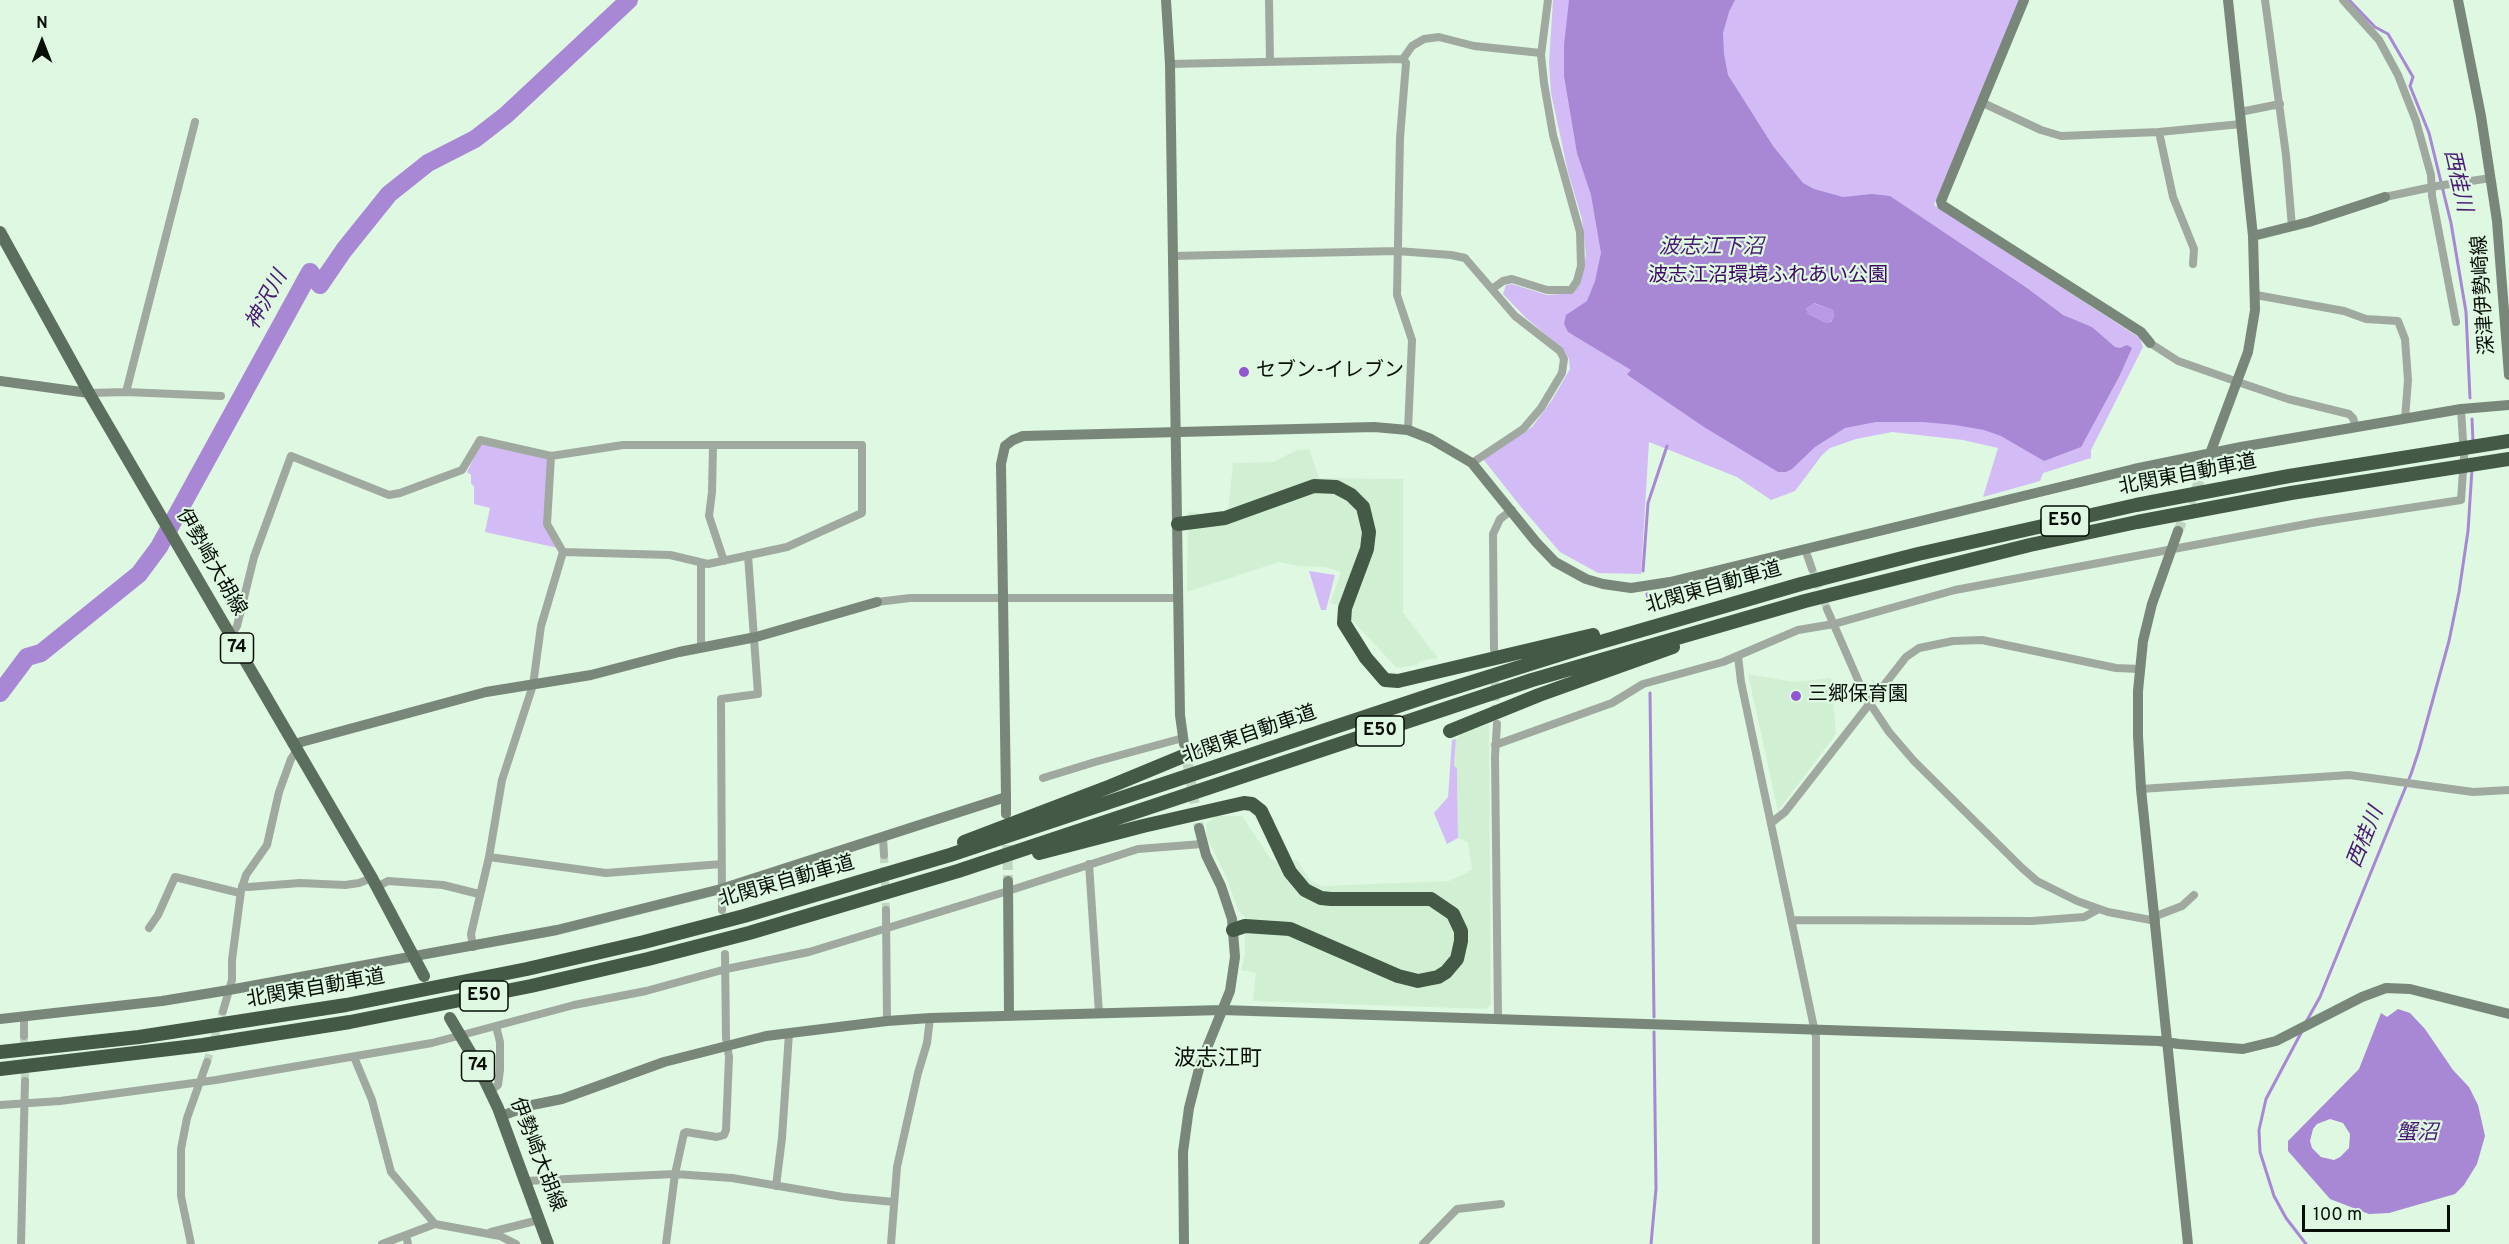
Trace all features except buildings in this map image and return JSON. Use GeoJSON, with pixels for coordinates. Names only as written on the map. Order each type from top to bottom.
{"type":"FeatureCollection","features":[{"type":"Feature","properties":{"kind":"highway","name":"北関東自動車道"},"geometry":{"type":"LineString","coordinates":[[0,1052],[207,1028],[410,993],[644,942],[848,887],[1017,834],[1434,694],[1693,614],[2027,528],[2221,488],[2509,441]]}},
{"type":"Feature","properties":{"kind":"highway","name":"北関東自動車道"},"geometry":{"type":"LineString","coordinates":[[0,1069],[276,1034],[451,1003],[682,950],[958,871],[1532,680],[1805,601],[2030,545],[2137,522],[2291,493],[2509,459]]}},
{"type":"Feature","properties":{"kind":"highway"},"geometry":{"type":"LineString","coordinates":[[1178,524],[1225,518],[1314,486],[1336,487],[1351,495],[1363,507],[1369,532],[1366,549],[1345,608],[1344,623],[1376,672],[1385,680],[1391,681],[1693,614]]}},
{"type":"Feature","properties":{"kind":"highway"},"geometry":{"type":"LineString","coordinates":[[1178,524],[1224,525],[1310,494],[1325,492],[1341,496],[1357,511],[1363,532],[1360,548],[1336,615]]}},
{"type":"Feature","properties":{"kind":"highway"},"geometry":{"type":"LineString","coordinates":[[1450,731],[1539,695],[1805,601]]}},
{"type":"Feature","properties":{"kind":"highway"},"geometry":{"type":"LineString","coordinates":[[848,887],[1111,786],[1198,750],[1212,741]]}},
{"type":"Feature","properties":{"kind":"highway"},"geometry":{"type":"LineString","coordinates":[[958,871],[1053,850],[1143,826],[1244,803],[1252,804],[1261,811],[1290,872],[1305,890],[1321,898],[1331,899],[1431,899],[1453,914],[1461,932],[1461,941],[1457,959],[1446,972],[1429,980],[1418,981],[1398,976],[1290,929],[1245,926],[1233,930]]}},
{"type":"Feature","properties":{"kind":"highway"},"geometry":{"type":"LineString","coordinates":[[1233,930],[1284,934],[1409,987],[1435,986],[1458,970],[1466,952],[1467,932],[1461,914],[1449,900],[1432,893],[1422,892],[1322,891],[1301,878],[1294,866],[1291,851]]}},
{"type":"Feature","properties":{"kind":"main road","name":"伊勢崎大胡線"},"geometry":{"type":"LineString","coordinates":[[0,232],[88,393],[296,747],[424,976]]}},
{"type":"Feature","properties":{"kind":"main road","name":"伊勢崎大胡線"},"geometry":{"type":"LineString","coordinates":[[450,1018],[501,1116],[548,1244]]}},
{"type":"Feature","properties":{"kind":"street"},"geometry":{"type":"LineString","coordinates":[[1043,778],[1095,762],[1184,741],[1180,715],[1170,64],[1166,0]]}},
{"type":"Feature","properties":{"kind":"street"},"geometry":{"type":"LineString","coordinates":[[1269,0],[1270,61]]}},
{"type":"Feature","properties":{"kind":"street"},"geometry":{"type":"LineString","coordinates":[[1492,289],[1503,280],[1512,279],[1547,290],[1571,290],[1577,281],[1581,266],[1580,232],[1553,135],[1544,83],[1541,53],[1548,0]]}},
{"type":"Feature","properties":{"kind":"street"},"geometry":{"type":"LineString","coordinates":[[2024,0],[1941,201],[1942,205],[2141,332],[2150,343],[2178,360],[2288,399],[2349,414],[2356,427]]}},
{"type":"Feature","properties":{"kind":"street"},"geometry":{"type":"LineString","coordinates":[[2202,475],[2238,382],[2251,339],[2256,295],[2253,236],[2228,0]]}},
{"type":"Feature","properties":{"kind":"street"},"geometry":{"type":"LineString","coordinates":[[2265,0],[2280,104],[2292,227]]}},
{"type":"Feature","properties":{"kind":"street"},"geometry":{"type":"LineString","coordinates":[[2343,0],[2379,40],[2398,75],[2421,137],[2434,186],[2456,322]]}},
{"type":"Feature","properties":{"kind":"street","name":"深津伊勢崎線"},"geometry":{"type":"LineString","coordinates":[[2458,0],[2491,178],[2500,251],[2509,375]]}},
{"type":"Feature","properties":{"kind":"street"},"geometry":{"type":"LineString","coordinates":[[1403,59],[1412,46],[1424,39],[1439,37],[1474,46],[1541,53]]}},
{"type":"Feature","properties":{"kind":"street"},"geometry":{"type":"LineString","coordinates":[[1170,64],[1403,59]]}},
{"type":"Feature","properties":{"kind":"street"},"geometry":{"type":"LineString","coordinates":[[1403,59],[1406,63],[1400,138],[1397,295],[1412,340],[1408,430]]}},
{"type":"Feature","properties":{"kind":"street"},"geometry":{"type":"LineString","coordinates":[[1983,103],[2041,130],[2061,136],[2159,132],[2241,124]]}},
{"type":"Feature","properties":{"kind":"street"},"geometry":{"type":"LineString","coordinates":[[2240,112],[2280,104]]}},
{"type":"Feature","properties":{"kind":"street"},"geometry":{"type":"LineString","coordinates":[[126,392],[195,122]]}},
{"type":"Feature","properties":{"kind":"street"},"geometry":{"type":"LineString","coordinates":[[2159,132],[2173,196],[2194,249],[2193,264]]}},
{"type":"Feature","properties":{"kind":"street"},"geometry":{"type":"LineString","coordinates":[[2253,236],[2292,227],[2385,197],[2434,186],[2491,178]]}},
{"type":"Feature","properties":{"kind":"street"},"geometry":{"type":"LineString","coordinates":[[1172,256],[1397,251],[1465,258],[1515,316],[1560,351],[1564,359],[1564,365],[1553,391],[1523,429],[1472,463]]}},
{"type":"Feature","properties":{"kind":"street"},"geometry":{"type":"LineString","coordinates":[[2256,295],[2344,311],[2366,319],[2398,321],[2405,339],[2408,380],[2405,419]]}},
{"type":"Feature","properties":{"kind":"street"},"geometry":{"type":"LineString","coordinates":[[0,381],[88,393],[126,392],[221,396]]}},
{"type":"Feature","properties":{"kind":"street"},"geometry":{"type":"LineString","coordinates":[[1006,814],[1001,464],[1003,449],[1023,436],[1175,434],[1374,427],[1408,430],[1440,443],[1472,463],[1536,542],[1556,562],[1586,579],[1616,587],[1651,586],[2210,453],[2461,410],[2509,405]]}},
{"type":"Feature","properties":{"kind":"street"},"geometry":{"type":"LineString","coordinates":[[1495,745],[1612,704],[1643,684],[1738,656],[1791,633],[1834,624],[1955,590],[2318,522],[2461,500],[2464,457],[2461,410]]}},
{"type":"Feature","properties":{"kind":"street"},"geometry":{"type":"LineString","coordinates":[[231,636],[237,626],[254,557],[291,456],[389,495],[462,470],[480,440],[551,456],[623,445],[862,445],[862,513],[787,547],[708,564],[670,555],[563,552]]}},
{"type":"Feature","properties":{"kind":"street"},"geometry":{"type":"LineString","coordinates":[[713,446],[709,516],[724,561]]}},
{"type":"Feature","properties":{"kind":"street"},"geometry":{"type":"LineString","coordinates":[[473,947],[471,934],[489,857],[502,780],[533,685],[541,626],[563,552],[547,524],[551,456]]}},
{"type":"Feature","properties":{"kind":"street"},"geometry":{"type":"LineString","coordinates":[[1494,649],[1493,534],[1500,519],[1512,510]]}},
{"type":"Feature","properties":{"kind":"street"},"geometry":{"type":"LineString","coordinates":[[2178,531],[2151,604],[2140,669],[2137,714],[2141,789],[2169,1042],[2188,1244]]}},
{"type":"Feature","properties":{"kind":"street"},"geometry":{"type":"LineString","coordinates":[[1805,549],[1812,569]]}},
{"type":"Feature","properties":{"kind":"street"},"geometry":{"type":"LineString","coordinates":[[722,910],[721,699],[758,694],[756,637],[748,555]]}},
{"type":"Feature","properties":{"kind":"street"},"geometry":{"type":"LineString","coordinates":[[701,563],[701,646]]}},
{"type":"Feature","properties":{"kind":"street"},"geometry":{"type":"LineString","coordinates":[[223,1011],[230,990],[241,890],[246,875],[267,845],[281,783],[296,747],[445,702],[591,675],[701,646],[756,637],[877,602],[910,598],[1178,598]]}},
{"type":"Feature","properties":{"kind":"street"},"geometry":{"type":"LineString","coordinates":[[1827,609],[1869,704],[1905,751],[2029,875],[2076,901],[2099,909],[2156,919],[2182,906],[2194,895]]}},
{"type":"Feature","properties":{"kind":"street"},"geometry":{"type":"LineString","coordinates":[[1771,823],[1785,812],[1912,652],[1953,640],[1982,640],[2096,664],[2140,669]]}},
{"type":"Feature","properties":{"kind":"street"},"geometry":{"type":"LineString","coordinates":[[1738,656],[1743,691],[1814,1029],[1816,1244]]}},
{"type":"Feature","properties":{"kind":"street"},"geometry":{"type":"LineString","coordinates":[[1497,724],[1495,745],[1498,1018]]}},
{"type":"Feature","properties":{"kind":"street"},"geometry":{"type":"LineString","coordinates":[[2141,789],[2349,775],[2473,792],[2509,790]]}},
{"type":"Feature","properties":{"kind":"street"},"geometry":{"type":"LineString","coordinates":[[0,1019],[230,990],[473,947],[597,921],[721,889],[1006,797]]}},
{"type":"Feature","properties":{"kind":"street"},"geometry":{"type":"LineString","coordinates":[[1184,1244],[1183,1152],[1186,1128],[1200,1065],[1222,1010],[1234,971],[1233,930],[1224,896],[1202,844],[1199,828]]}},
{"type":"Feature","properties":{"kind":"street"},"geometry":{"type":"LineString","coordinates":[[883,838],[884,855]]}},
{"type":"Feature","properties":{"kind":"street"},"geometry":{"type":"LineString","coordinates":[[0,1105],[60,1101],[200,1082],[354,1057],[461,1036],[574,1005],[684,982],[726,969],[808,952],[1008,886],[1138,849],[1202,844]]}},
{"type":"Feature","properties":{"kind":"street"},"geometry":{"type":"LineString","coordinates":[[489,857],[606,873],[722,864]]}},
{"type":"Feature","properties":{"kind":"street"},"geometry":{"type":"LineString","coordinates":[[1089,864],[1099,1013]]}},
{"type":"Feature","properties":{"kind":"street"},"geometry":{"type":"LineString","coordinates":[[149,928],[158,915],[174,877],[241,890],[248,887],[300,883],[345,885],[388,881],[443,885],[479,894]]}},
{"type":"Feature","properties":{"kind":"street"},"geometry":{"type":"LineString","coordinates":[[1008,886],[1009,1015]]}},
{"type":"Feature","properties":{"kind":"street"},"geometry":{"type":"LineString","coordinates":[[1792,920],[2032,921],[2084,917],[2099,909]]}},
{"type":"Feature","properties":{"kind":"street"},"geometry":{"type":"LineString","coordinates":[[886,910],[884,928],[887,1021]]}},
{"type":"Feature","properties":{"kind":"street"},"geometry":{"type":"LineString","coordinates":[[666,1244],[675,1174],[686,1132],[717,1137],[726,1133],[729,1057],[726,1046],[726,954]]}},
{"type":"Feature","properties":{"kind":"street"},"geometry":{"type":"LineString","coordinates":[[501,1116],[532,1105],[562,1099],[664,1062],[726,1046],[789,1033],[930,1018],[1222,1010],[2169,1042],[2225,1049],[2250,1049],[2288,1035],[2373,992],[2392,987],[2410,989],[2509,1014]]}},
{"type":"Feature","properties":{"kind":"street"},"geometry":{"type":"LineString","coordinates":[[24,1017],[24,1036]]}},
{"type":"Feature","properties":{"kind":"street"},"geometry":{"type":"LineString","coordinates":[[891,1244],[900,1155],[927,1043],[930,1018]]}},
{"type":"Feature","properties":{"kind":"street"},"geometry":{"type":"LineString","coordinates":[[490,1091],[498,1085],[500,1070],[500,1042],[496,1026]]}},
{"type":"Feature","properties":{"kind":"street"},"geometry":{"type":"LineString","coordinates":[[776,1186],[782,1138],[789,1033]]}},
{"type":"Feature","properties":{"kind":"street"},"geometry":{"type":"LineString","coordinates":[[354,1057],[372,1100],[391,1172],[435,1224],[500,1236],[516,1244]]}},
{"type":"Feature","properties":{"kind":"street"},"geometry":{"type":"LineString","coordinates":[[191,1244],[182,1196],[181,1149],[187,1118],[207,1062]]}},
{"type":"Feature","properties":{"kind":"street"},"geometry":{"type":"LineString","coordinates":[[21,1244],[25,1081]]}},
{"type":"Feature","properties":{"kind":"street"},"geometry":{"type":"LineString","coordinates":[[525,1181],[675,1174],[732,1178],[843,1197],[894,1202]]}},
{"type":"Feature","properties":{"kind":"street"},"geometry":{"type":"LineString","coordinates":[[1424,1244],[1457,1209],[1501,1204]]}},
{"type":"Feature","properties":{"kind":"street"},"geometry":{"type":"LineString","coordinates":[[486,1234],[539,1220]]}},
{"type":"Feature","properties":{"kind":"street"},"geometry":{"type":"LineString","coordinates":[[382,1244],[407,1240],[435,1224]]}},
{"type":"Feature","properties":{"kind":"shaded area"},"geometry":{"type":"Polygon","coordinates":[[[1812,303],[1833,310],[1834,316],[1830,322],[1826,323],[1808,314],[1806,308],[1812,303]]]}},
{"type":"Feature","properties":{"kind":"shaded area"},"geometry":{"type":"Polygon","coordinates":[[[1309,449],[1319,478],[1403,479],[1403,613],[1438,658],[1420,661],[1418,665],[1397,668],[1347,615],[1348,608],[1330,603],[1341,572],[1325,567],[1298,566],[1279,562],[1187,592],[1188,511],[1209,516],[1228,511],[1233,463],[1273,462],[1297,450],[1309,449]]]}},
{"type":"Feature","properties":{"kind":"shaded area"},"geometry":{"type":"Polygon","coordinates":[[[1748,674],[1793,682],[1831,678],[1836,734],[1778,811],[1748,674]]]}},
{"type":"Feature","properties":{"kind":"shaded area"},"geometry":{"type":"Polygon","coordinates":[[[1489,724],[1491,1004],[1486,1009],[1253,1001],[1256,973],[1241,970],[1245,955],[1245,917],[1238,910],[1226,876],[1207,838],[1206,824],[1216,816],[1242,816],[1271,859],[1277,862],[1297,860],[1311,881],[1323,886],[1449,881],[1472,870],[1468,842],[1458,838],[1457,768],[1454,766],[1456,739],[1462,734],[1489,724]]]}},
{"type":"Feature","properties":{"kind":"green space","name":"波志江下沼"},"geometry":{"type":"Polygon","coordinates":[[[1553,0],[2021,0],[1934,205],[2140,338],[2143,347],[2091,450],[2091,458],[2043,473],[2040,481],[1983,497],[1998,448],[1963,440],[1892,432],[1856,439],[1830,448],[1795,491],[1771,500],[1737,477],[1649,442],[1641,574],[1598,573],[1560,552],[1483,459],[1532,427],[1552,400],[1570,369],[1569,359],[1564,350],[1526,318],[1503,294],[1506,285],[1512,284],[1547,295],[1574,293],[1580,283],[1586,255],[1582,219],[1568,172],[1551,93],[1549,63],[1553,0]]]}},
{"type":"Feature","properties":{"kind":"green space"},"geometry":{"type":"Polygon","coordinates":[[[481,443],[548,459],[545,527],[558,548],[485,532],[490,508],[474,504],[474,487],[471,483],[471,475],[467,472],[481,443]]]}},
{"type":"Feature","properties":{"kind":"green space"},"geometry":{"type":"Polygon","coordinates":[[[1309,571],[1335,575],[1326,610],[1321,610],[1309,571]]]}},
{"type":"Feature","properties":{"kind":"green space"},"geometry":{"type":"Polygon","coordinates":[[[1456,739],[1454,766],[1457,768],[1458,838],[1447,844],[1434,813],[1448,797],[1452,740],[1456,739]]]}},
{"type":"Feature","properties":{"kind":"water","name":"波志江下沼"},"geometry":{"type":"Polygon","coordinates":[[[1569,0],[1735,0],[1723,33],[1728,75],[1773,146],[1803,183],[1814,189],[1843,197],[1872,194],[1890,196],[2027,288],[2063,315],[2092,327],[2115,347],[2120,348],[2127,345],[2132,348],[2081,447],[2044,461],[2001,436],[1984,430],[1923,422],[1876,422],[1845,428],[1815,447],[1792,469],[1778,472],[1704,427],[1629,376],[1627,374],[1631,370],[1568,332],[1564,324],[1566,315],[1587,301],[1595,281],[1601,253],[1591,195],[1577,153],[1564,76],[1564,45],[1569,0]],[[1814,303],[1806,308],[1808,314],[1826,323],[1831,322],[1834,316],[1833,310],[1814,303]]]}},
{"type":"Feature","properties":{"kind":"water","name":"蟹沼"},"geometry":{"type":"Polygon","coordinates":[[[2398,1009],[2410,1013],[2425,1029],[2453,1070],[2469,1087],[2478,1105],[2485,1136],[2477,1164],[2464,1185],[2455,1194],[2389,1213],[2369,1214],[2330,1199],[2288,1151],[2288,1141],[2359,1069],[2381,1013],[2387,1017],[2398,1009]],[[2330,1119],[2317,1124],[2313,1129],[2310,1141],[2312,1148],[2321,1157],[2334,1160],[2349,1148],[2350,1134],[2343,1123],[2330,1119]]]}},
{"type":"Feature","properties":{"kind":"waterway","name":"神沢川"},"geometry":{"type":"LineString","coordinates":[[0,693],[27,657],[41,653],[139,574],[159,547],[310,272],[320,285],[344,250],[389,194],[428,163],[475,139],[506,115],[629,0]]}},
{"type":"Feature","properties":{"kind":"waterway","name":"西桂川"},"geometry":{"type":"LineString","coordinates":[[2349,0],[2375,27],[2388,34],[2413,77],[2410,86],[2429,133],[2451,223],[2466,312],[2470,398]]}},
{"type":"Feature","properties":{"kind":"waterway","name":"西桂川"},"geometry":{"type":"LineString","coordinates":[[2472,419],[2473,442]]}},
{"type":"Feature","properties":{"kind":"waterway"},"geometry":{"type":"LineString","coordinates":[[1643,571],[1648,503],[1667,446]]}},
{"type":"Feature","properties":{"kind":"waterway","name":"西桂川"},"geometry":{"type":"LineString","coordinates":[[2306,1022],[2320,997],[2419,750],[2449,641],[2459,592],[2468,531],[2472,469]]}},
{"type":"Feature","properties":{"kind":"waterway"},"geometry":{"type":"LineString","coordinates":[[1647,594],[1649,601]]}},
{"type":"Feature","properties":{"kind":"waterway"},"geometry":{"type":"LineString","coordinates":[[1650,693],[1654,1017]]}},
{"type":"Feature","properties":{"kind":"waterway"},"geometry":{"type":"LineString","coordinates":[[1651,1244],[1656,1189],[1654,1032]]}},
{"type":"Feature","properties":{"kind":"waterway","name":"西桂川"},"geometry":{"type":"LineString","coordinates":[[2301,1033],[2266,1099],[2259,1130],[2260,1152],[2274,1196],[2286,1218],[2306,1244]]}},
{"type":"Feature","properties":{"kind":"tunnel"},"geometry":{"type":"LineString","coordinates":[[2178,531],[2202,475]]}},
{"type":"Feature","properties":{"kind":"tunnel"},"geometry":{"type":"LineString","coordinates":[[1812,569],[1827,609]]}},
{"type":"Feature","properties":{"kind":"tunnel"},"geometry":{"type":"LineString","coordinates":[[1494,657],[1496,713]]}},
{"type":"Feature","properties":{"kind":"tunnel"},"geometry":{"type":"LineString","coordinates":[[1185,749],[1199,828]]}},
{"type":"Feature","properties":{"kind":"tunnel"},"geometry":{"type":"LineString","coordinates":[[1007,830],[1008,881]]}},
{"type":"Feature","properties":{"kind":"tunnel"},"geometry":{"type":"LineString","coordinates":[[884,855],[886,910]]}},
{"type":"Feature","properties":{"kind":"tunnel"},"geometry":{"type":"LineString","coordinates":[[207,1062],[223,1011]]}},
{"type":"Feature","properties":{"kind":"tunnel"},"geometry":{"type":"LineString","coordinates":[[24,1036],[25,1081]]}},
{"type":"Feature","properties":{"kind":"place","name":"セブン-イレブン"},"geometry":{"type":"Point","coordinates":[1244,372]}},
{"type":"Feature","properties":{"kind":"place","name":"三郷保育園"},"geometry":{"type":"Point","coordinates":[1796,696]}},
{"type":"Feature","properties":{"kind":"district","name":"波志江町"},"geometry":{"type":"Point","coordinates":[1218,1061]}},
{"type":"Feature","properties":{"kind":"park label","name":"波志江沼環境ふれあい公園"},"geometry":{"type":"Point","coordinates":[1768,277]}}]}
